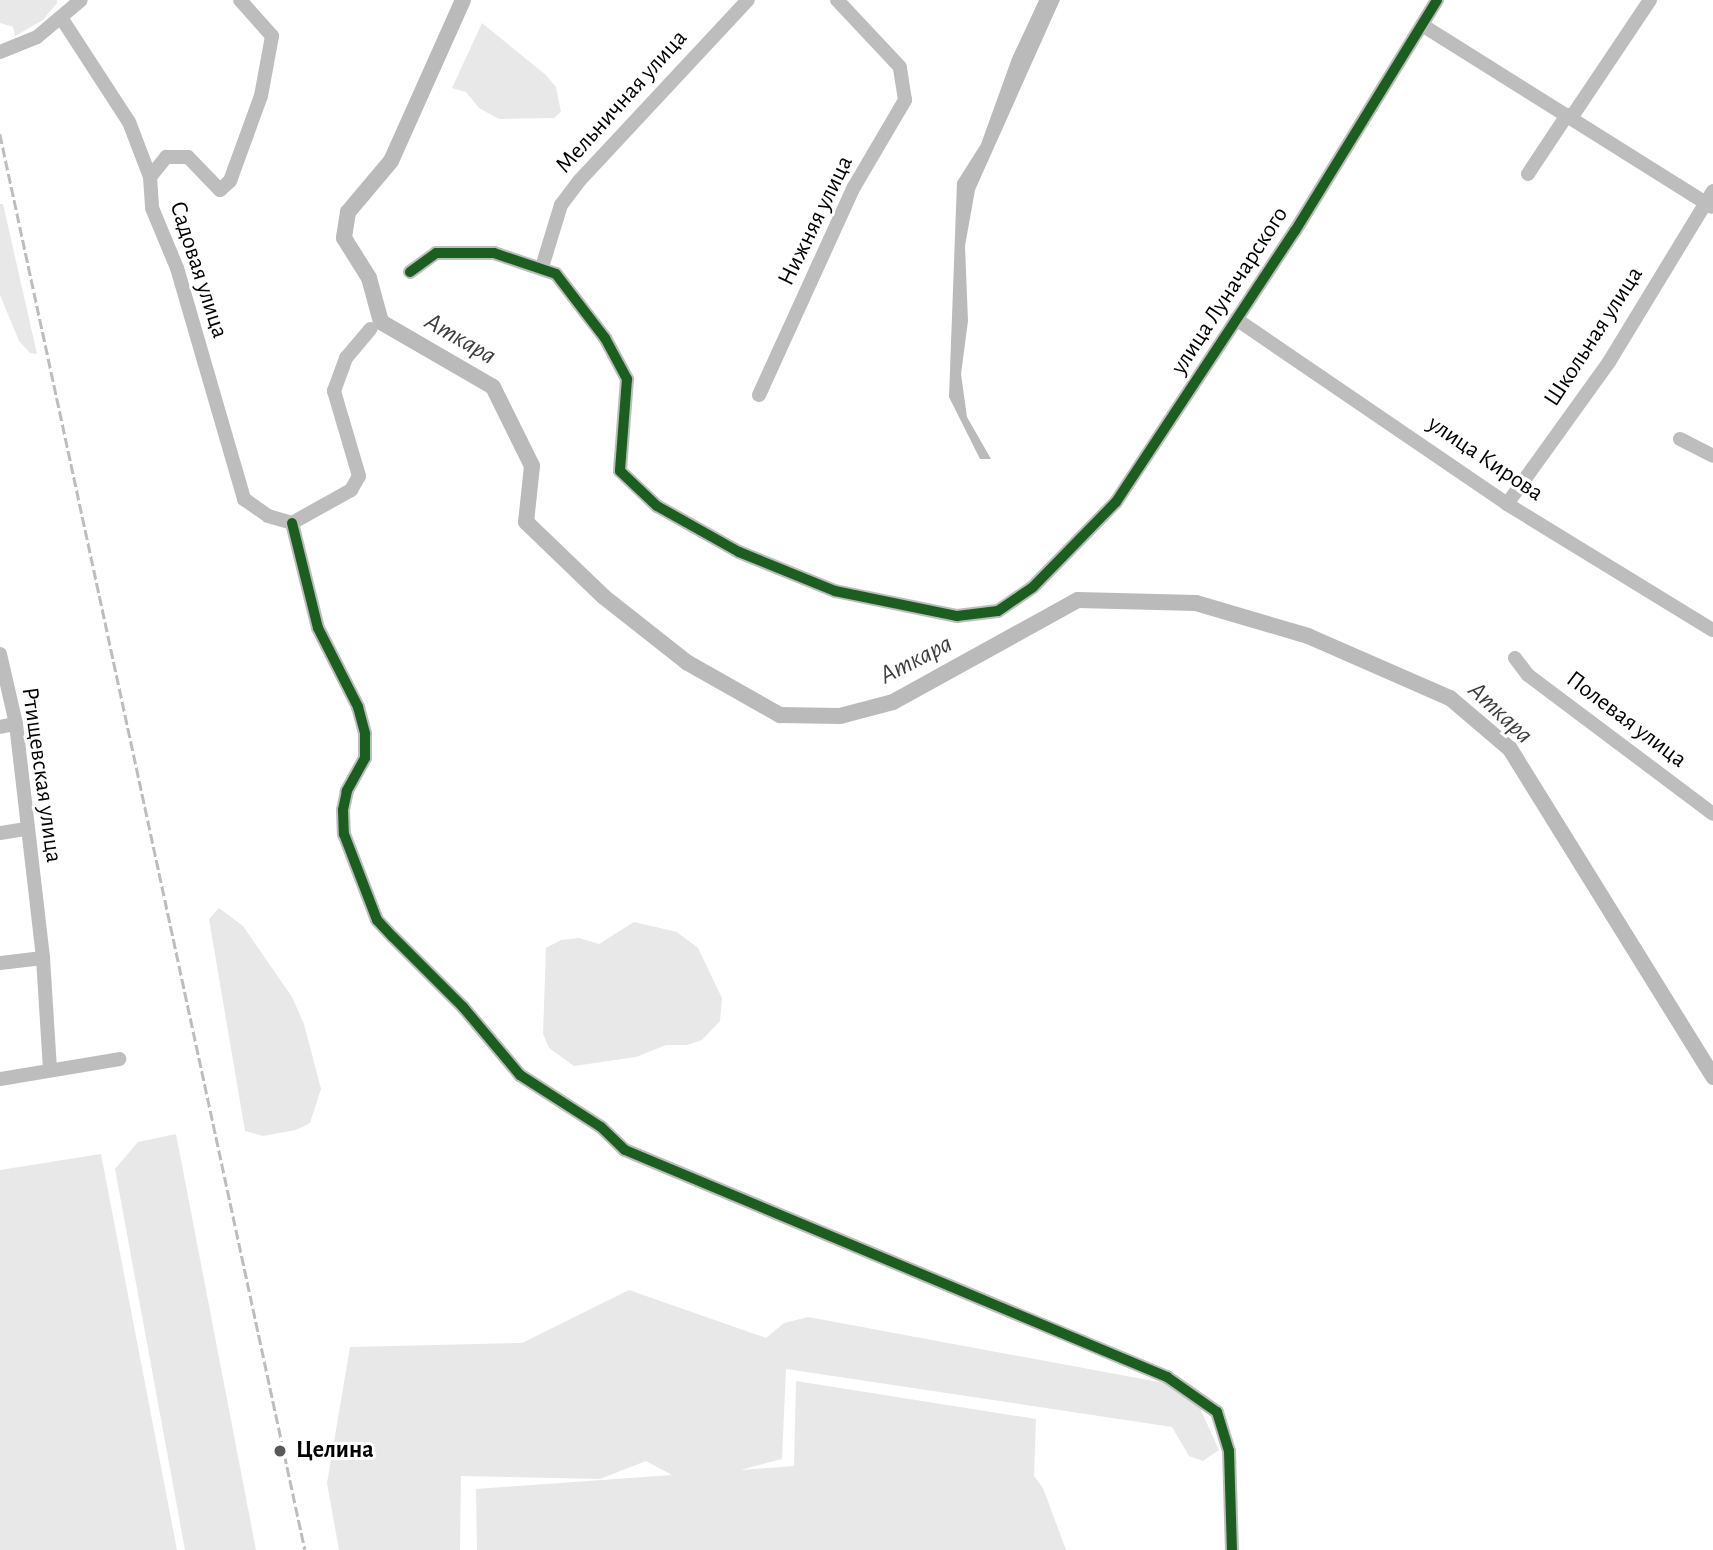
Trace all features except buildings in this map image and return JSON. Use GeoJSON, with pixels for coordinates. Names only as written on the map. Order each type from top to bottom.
{"type":"FeatureCollection","features":[{"type":"Feature","properties":{"kind":"street"},"geometry":{"type":"LineString","coordinates":[[62,19],[65,0]]}},
{"type":"Feature","properties":{"kind":"street"},"geometry":{"type":"LineString","coordinates":[[6,51],[62,19],[81,0]]}},
{"type":"Feature","properties":{"kind":"street"},"geometry":{"type":"LineString","coordinates":[[150,177],[166,158],[188,157],[220,190],[230,181],[261,96],[272,36],[240,0]]}},
{"type":"Feature","properties":{"kind":"street","name":"Мельничная улица"},"geometry":{"type":"LineString","coordinates":[[542,267],[561,205],[580,180],[748,0]]}},
{"type":"Feature","properties":{"kind":"street","name":"Нижняя улица"},"geometry":{"type":"LineString","coordinates":[[759,395],[854,187],[905,100],[900,67],[837,0]]}},
{"type":"Feature","properties":{"kind":"street","name":"улица Луначарского"},"geometry":{"type":"LineString","coordinates":[[542,267],[556,274],[605,338],[627,379],[620,471],[657,506],[739,552],[835,591],[957,616],[998,611],[1033,587],[1116,502],[1236,319],[1437,0]]}},
{"type":"Feature","properties":{"kind":"street"},"geometry":{"type":"LineString","coordinates":[[1528,174],[1650,0]]}},
{"type":"Feature","properties":{"kind":"street","name":"Садовая улица"},"geometry":{"type":"LineString","coordinates":[[62,19],[129,122],[150,177],[152,208],[177,268],[244,499],[268,516],[292,523]]}},
{"type":"Feature","properties":{"kind":"street"},"geometry":{"type":"LineString","coordinates":[[1422,25],[1569,117],[1711,201]]}},
{"type":"Feature","properties":{"kind":"street","name":"Школьная улица"},"geometry":{"type":"LineString","coordinates":[[1507,504],[1609,362],[1711,201]]}},
{"type":"Feature","properties":{"kind":"street"},"geometry":{"type":"LineString","coordinates":[[410,272],[436,253],[494,253],[542,267]]}},
{"type":"Feature","properties":{"kind":"street","name":"улица Кирова"},"geometry":{"type":"LineString","coordinates":[[1236,319],[1507,504],[1713,630]]}},
{"type":"Feature","properties":{"kind":"street"},"geometry":{"type":"LineString","coordinates":[[370,329],[345,358],[334,391],[359,476],[351,490],[292,523],[318,628],[358,707],[365,734],[365,758],[347,791],[343,810],[344,834],[363,891],[385,929],[463,1007],[520,1074],[601,1127],[625,1150],[1167,1377],[1217,1412],[1229,1451],[1232,1550]]}},
{"type":"Feature","properties":{"kind":"street"},"geometry":{"type":"LineString","coordinates":[[1680,439],[1713,456]]}},
{"type":"Feature","properties":{"kind":"street","name":"Ртищевская улица"},"geometry":{"type":"LineString","coordinates":[[0,654],[16,724],[25,829],[43,958],[50,1070]]}},
{"type":"Feature","properties":{"kind":"street","name":"Полевая улица"},"geometry":{"type":"LineString","coordinates":[[1516,658],[1528,674],[1713,814]]}},
{"type":"Feature","properties":{"kind":"street"},"geometry":{"type":"LineString","coordinates":[[0,727],[16,724]]}},
{"type":"Feature","properties":{"kind":"street"},"geometry":{"type":"LineString","coordinates":[[0,833],[25,829]]}},
{"type":"Feature","properties":{"kind":"street"},"geometry":{"type":"LineString","coordinates":[[0,963],[43,958]]}},
{"type":"Feature","properties":{"kind":"street"},"geometry":{"type":"LineString","coordinates":[[0,1079],[119,1059]]}},
{"type":"Feature","properties":{"kind":"shaded area"},"geometry":{"type":"Polygon","coordinates":[[[0,0],[57,0],[57,3],[43,20],[15,36],[13,27],[0,23],[0,0]]]}},
{"type":"Feature","properties":{"kind":"shaded area"},"geometry":{"type":"Polygon","coordinates":[[[1039,0],[1060,0],[975,190],[965,246],[968,321],[961,374],[967,417],[991,459],[980,459],[949,397],[957,182],[981,144],[1012,58],[1039,0]]]}},
{"type":"Feature","properties":{"kind":"shaded area"},"geometry":{"type":"Polygon","coordinates":[[[482,23],[546,75],[556,87],[561,112],[554,118],[499,119],[479,108],[466,92],[452,88],[482,23]]]}},
{"type":"Feature","properties":{"kind":"shaded area"},"geometry":{"type":"Polygon","coordinates":[[[0,204],[3,204],[37,354],[30,353],[19,341],[0,295],[0,204]]]}},
{"type":"Feature","properties":{"kind":"shaded area"},"geometry":{"type":"Polygon","coordinates":[[[219,908],[243,926],[292,997],[304,1024],[321,1089],[310,1123],[296,1130],[263,1136],[245,1131],[209,919],[219,908]]]}},
{"type":"Feature","properties":{"kind":"shaded area"},"geometry":{"type":"Polygon","coordinates":[[[634,922],[677,932],[698,948],[722,998],[720,1021],[702,1040],[687,1045],[666,1045],[636,1057],[574,1066],[549,1048],[543,1034],[546,948],[561,940],[579,938],[599,944],[634,922]]]}},
{"type":"Feature","properties":{"kind":"shaded area"},"geometry":{"type":"Polygon","coordinates":[[[176,1134],[256,1550],[185,1550],[115,1169],[138,1142],[176,1134]]]}},
{"type":"Feature","properties":{"kind":"shaded area"},"geometry":{"type":"Polygon","coordinates":[[[101,1154],[177,1550],[0,1550],[0,1170],[101,1154]]]}},
{"type":"Feature","properties":{"kind":"shaded area"},"geometry":{"type":"Polygon","coordinates":[[[629,1290],[766,1338],[784,1323],[808,1317],[1191,1388],[1219,1450],[1203,1461],[1189,1456],[1172,1427],[786,1369],[782,1459],[741,1470],[794,1466],[796,1381],[1036,1419],[1034,1476],[1043,1488],[1066,1550],[477,1550],[476,1489],[672,1475],[646,1461],[600,1479],[461,1476],[460,1550],[339,1550],[327,1483],[350,1347],[522,1343],[629,1290]]]}},
{"type":"Feature","properties":{"kind":"waterway","name":"Аткара"},"geometry":{"type":"LineString","coordinates":[[463,0],[391,161],[348,212],[344,238],[369,278],[381,322],[493,387],[532,466],[526,522],[604,597],[688,663],[780,715],[840,716],[893,702],[1078,600],[1196,603],[1308,636],[1450,698],[1510,749],[1713,1077]]}},
{"type":"Feature","properties":{"kind":"railway"},"geometry":{"type":"LineString","coordinates":[[0,134],[305,1550]]}},
{"type":"Feature","properties":{"kind":"cycle path"},"geometry":{"type":"LineString","coordinates":[[410,272],[436,253],[494,253],[556,274],[605,338],[627,379],[620,471],[657,506],[739,552],[835,591],[957,616],[998,611],[1033,587],[1116,502],[1295,231],[1437,0]]}},
{"type":"Feature","properties":{"kind":"cycle path"},"geometry":{"type":"LineString","coordinates":[[292,523],[318,628],[358,707],[365,734],[365,758],[347,791],[343,810],[344,834],[377,920],[463,1007],[520,1075],[601,1127],[625,1150],[1167,1377],[1217,1412],[1229,1451],[1232,1550]]}},
{"type":"Feature","properties":{"kind":"place","name":"Целина"},"geometry":{"type":"Point","coordinates":[280,1451]}}]}
